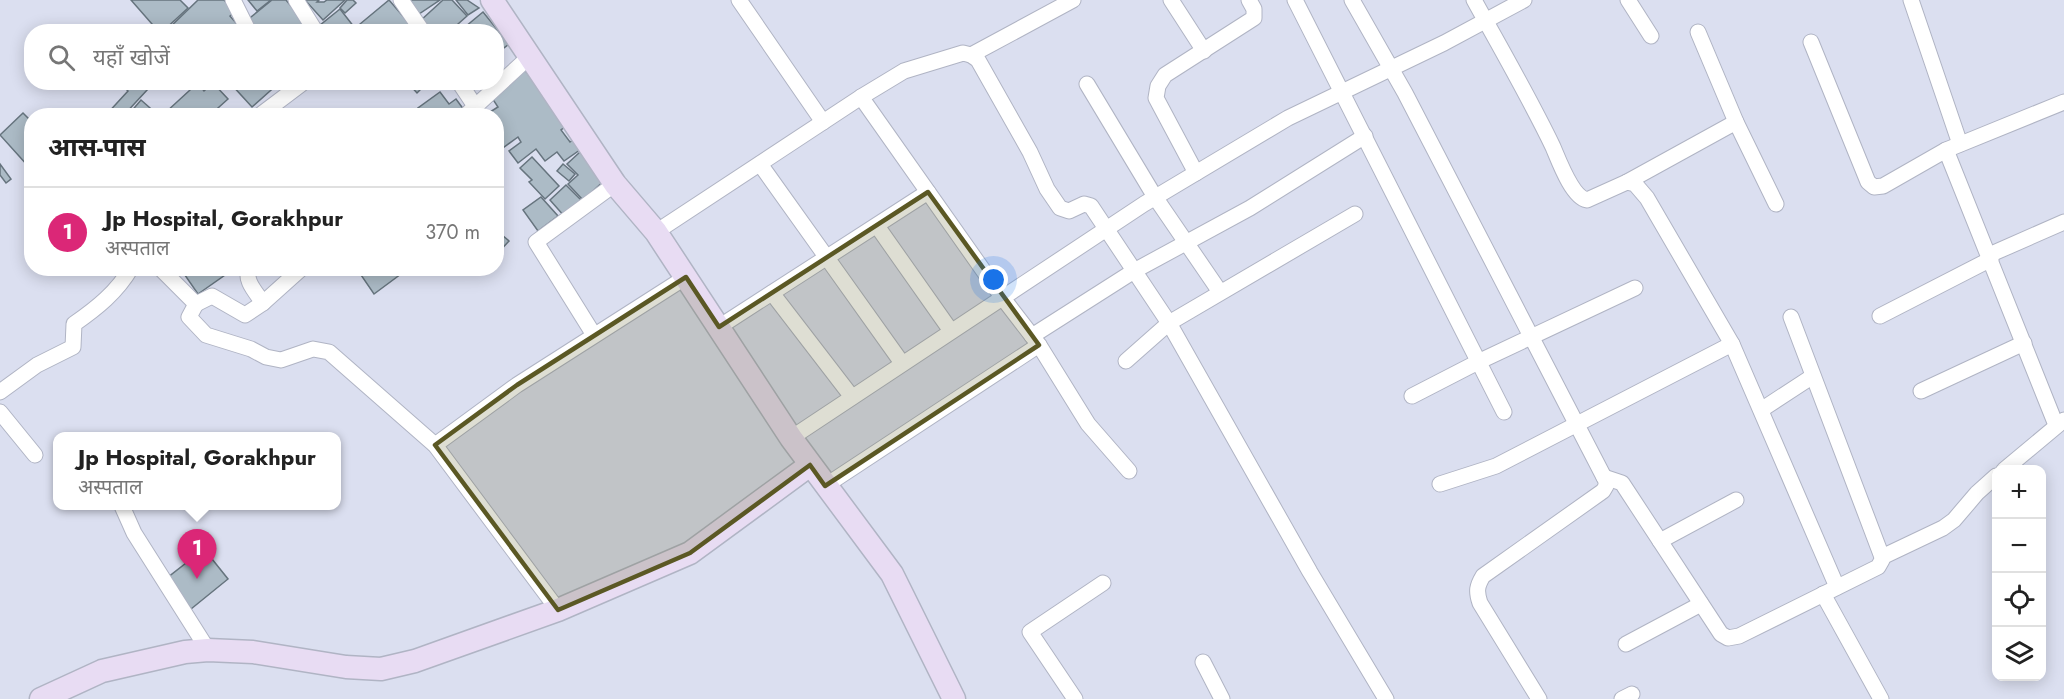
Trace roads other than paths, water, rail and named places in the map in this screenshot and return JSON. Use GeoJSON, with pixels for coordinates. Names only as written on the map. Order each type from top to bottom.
{"type":"FeatureCollection","features":[{"type":"Feature","properties":{"kind":"street"},"geometry":{"type":"LineString","coordinates":[[233,0],[245,24]]}},
{"type":"Feature","properties":{"kind":"street"},"geometry":{"type":"LineString","coordinates":[[296,0],[311,24]]}},
{"type":"Feature","properties":{"kind":"street"},"geometry":{"type":"LineString","coordinates":[[401,0],[418,24]]}},
{"type":"Feature","properties":{"kind":"street"},"geometry":{"type":"LineString","coordinates":[[492,0],[615,184],[656,232],[791,438],[892,574],[954,699]]}},
{"type":"Feature","properties":{"kind":"street"},"geometry":{"type":"LineString","coordinates":[[739,0],[823,122]]}},
{"type":"Feature","properties":{"kind":"street"},"geometry":{"type":"LineString","coordinates":[[971,55],[1073,0]]}},
{"type":"Feature","properties":{"kind":"street"},"geometry":{"type":"LineString","coordinates":[[1171,0],[1204,51]]}},
{"type":"Feature","properties":{"kind":"street"},"geometry":{"type":"LineString","coordinates":[[1196,173],[1156,98],[1158,86],[1166,75],[1254,18],[1254,9],[1249,0]]}},
{"type":"Feature","properties":{"kind":"street"},"geometry":{"type":"LineString","coordinates":[[1295,0],[1424,250],[1504,412]]}},
{"type":"Feature","properties":{"kind":"street"},"geometry":{"type":"LineString","coordinates":[[1352,0],[1391,67],[1604,477],[1606,486],[1603,491],[1483,576],[1477,586],[1480,603],[1539,699]]}},
{"type":"Feature","properties":{"kind":"street"},"geometry":{"type":"LineString","coordinates":[[1474,0],[1549,138],[1574,191],[1581,199],[1587,200],[1627,182],[1736,122]]}},
{"type":"Feature","properties":{"kind":"street"},"geometry":{"type":"LineString","coordinates":[[791,438],[1155,197],[1288,118],[1444,43],[1524,0]]}},
{"type":"Feature","properties":{"kind":"street"},"geometry":{"type":"LineString","coordinates":[[1628,0],[1651,36]]}},
{"type":"Feature","properties":{"kind":"street"},"geometry":{"type":"LineString","coordinates":[[1911,0],[1953,147],[1990,257],[2024,343],[2060,422],[2010,465]]}},
{"type":"Feature","properties":{"kind":"street"},"geometry":{"type":"LineString","coordinates":[[1698,32],[1736,122],[1776,204]]}},
{"type":"Feature","properties":{"kind":"street"},"geometry":{"type":"LineString","coordinates":[[1811,42],[1868,182],[1874,187],[1883,186],[1953,147],[2064,102]]}},
{"type":"Feature","properties":{"kind":"street"},"geometry":{"type":"LineString","coordinates":[[656,232],[904,71],[963,53],[971,55],[978,60],[1030,153],[1047,189],[1060,208],[1069,211],[1084,204],[1090,206],[1169,322],[1310,572],[1386,699]]}},
{"type":"Feature","properties":{"kind":"street"},"geometry":{"type":"LineString","coordinates":[[504,80],[530,56]]}},
{"type":"Feature","properties":{"kind":"street"},"geometry":{"type":"LineString","coordinates":[[1087,84],[1155,197],[1220,292]]}},
{"type":"Feature","properties":{"kind":"street"},"geometry":{"type":"LineString","coordinates":[[268,108],[288,90]]}},
{"type":"Feature","properties":{"kind":"street"},"geometry":{"type":"LineString","coordinates":[[462,90],[469,108]]}},
{"type":"Feature","properties":{"kind":"street"},"geometry":{"type":"LineString","coordinates":[[473,108],[493,90]]}},
{"type":"Feature","properties":{"kind":"street"},"geometry":{"type":"LineString","coordinates":[[861,97],[1002,297],[1036,341],[1088,424],[1129,471]]}},
{"type":"Feature","properties":{"kind":"street"},"geometry":{"type":"LineString","coordinates":[[825,486],[1134,271],[1250,208],[1365,136]]}},
{"type":"Feature","properties":{"kind":"street"},"geometry":{"type":"LineString","coordinates":[[760,164],[902,363]]}},
{"type":"Feature","properties":{"kind":"street"},"geometry":{"type":"LineString","coordinates":[[1627,182],[1635,184],[1647,198],[1732,344],[1837,587]]}},
{"type":"Feature","properties":{"kind":"street"},"geometry":{"type":"LineString","coordinates":[[594,335],[536,242],[615,184]]}},
{"type":"Feature","properties":{"kind":"street"},"geometry":{"type":"LineString","coordinates":[[719,327],[928,192]]}},
{"type":"Feature","properties":{"kind":"street"},"geometry":{"type":"LineString","coordinates":[[1126,361],[1169,322],[1355,214]]}},
{"type":"Feature","properties":{"kind":"street"},"geometry":{"type":"LineString","coordinates":[[1880,316],[1990,257],[2064,222]]}},
{"type":"Feature","properties":{"kind":"street"},"geometry":{"type":"LineString","coordinates":[[877,226],[951,331]]}},
{"type":"Feature","properties":{"kind":"street"},"geometry":{"type":"LineString","coordinates":[[0,392],[37,365],[74,347],[74,324],[98,308],[126,276]]}},
{"type":"Feature","properties":{"kind":"street"},"geometry":{"type":"LineString","coordinates":[[168,276],[196,304]]}},
{"type":"Feature","properties":{"kind":"street"},"geometry":{"type":"LineString","coordinates":[[247,276],[247,280],[263,303]]}},
{"type":"Feature","properties":{"kind":"street"},"geometry":{"type":"LineString","coordinates":[[293,276],[263,303],[245,315],[212,296],[196,304],[189,317],[206,335],[251,349],[266,357],[281,360],[313,349],[330,352],[435,445],[558,610]]}},
{"type":"Feature","properties":{"kind":"street"},"geometry":{"type":"LineString","coordinates":[[435,445],[517,384],[686,277]]}},
{"type":"Feature","properties":{"kind":"street"},"geometry":{"type":"LineString","coordinates":[[1412,396],[1530,336],[1635,288]]}},
{"type":"Feature","properties":{"kind":"street"},"geometry":{"type":"LineString","coordinates":[[772,293],[852,397]]}},
{"type":"Feature","properties":{"kind":"street"},"geometry":{"type":"LineString","coordinates":[[1604,477],[1622,483],[1721,634],[1728,638],[1733,638],[1878,567],[1882,557],[1791,317]]}},
{"type":"Feature","properties":{"kind":"street"},"geometry":{"type":"LineString","coordinates":[[1921,391],[2024,343]]}},
{"type":"Feature","properties":{"kind":"street"},"geometry":{"type":"LineString","coordinates":[[1440,484],[1496,466],[1732,344]]}},
{"type":"Feature","properties":{"kind":"street"},"geometry":{"type":"LineString","coordinates":[[1761,410],[1813,376]]}},
{"type":"Feature","properties":{"kind":"street"},"geometry":{"type":"LineString","coordinates":[[0,412],[35,455]]}},
{"type":"Feature","properties":{"kind":"street"},"geometry":{"type":"LineString","coordinates":[[41,699],[102,671],[185,652],[208,650],[253,652],[346,667],[381,669],[415,661],[558,610],[690,553],[810,465]]}},
{"type":"Feature","properties":{"kind":"street"},"geometry":{"type":"LineString","coordinates":[[1882,557],[1943,528],[1954,520],[1992,480]]}},
{"type":"Feature","properties":{"kind":"street"},"geometry":{"type":"LineString","coordinates":[[1660,541],[1736,500]]}},
{"type":"Feature","properties":{"kind":"street"},"geometry":{"type":"LineString","coordinates":[[124,510],[146,553],[208,650]]}},
{"type":"Feature","properties":{"kind":"street"},"geometry":{"type":"LineString","coordinates":[[1075,699],[1030,632],[1103,583]]}},
{"type":"Feature","properties":{"kind":"street"},"geometry":{"type":"LineString","coordinates":[[1823,594],[1881,699]]}},
{"type":"Feature","properties":{"kind":"street"},"geometry":{"type":"LineString","coordinates":[[1626,644],[1701,604]]}},
{"type":"Feature","properties":{"kind":"street"},"geometry":{"type":"LineString","coordinates":[[1203,662],[1222,699]]}},
{"type":"Feature","properties":{"kind":"place","name":"Jp Hospital, Gorakhpur"},"geometry":{"type":"Point","coordinates":[197,579]}}]}
